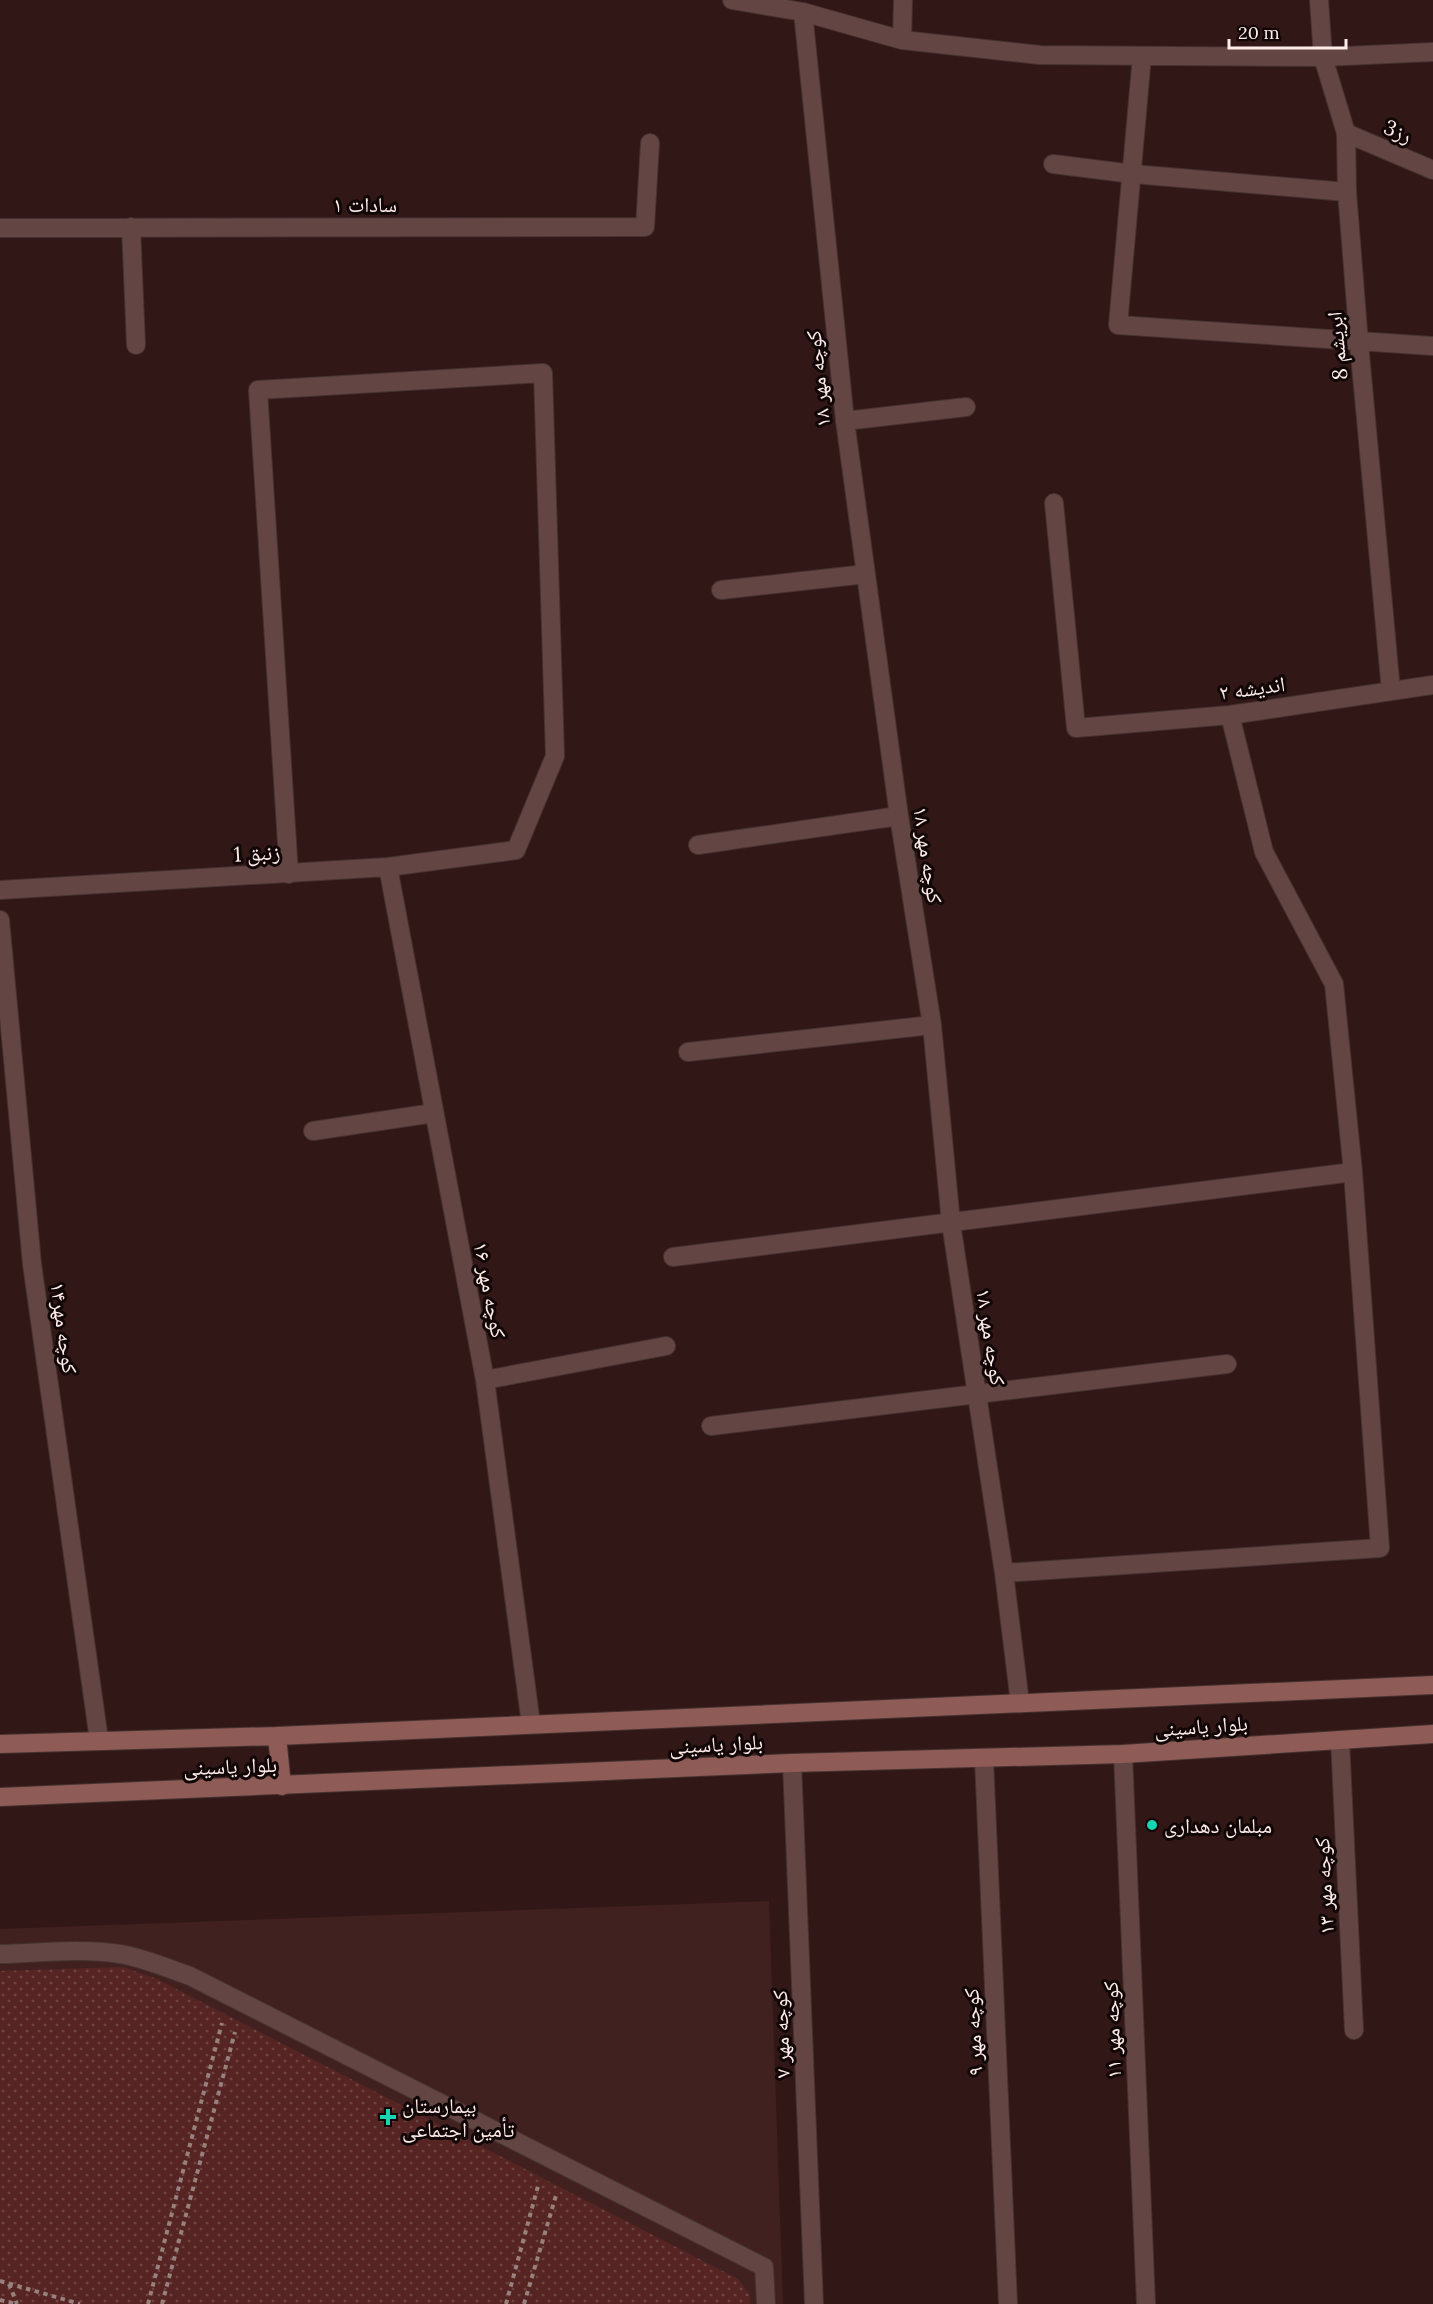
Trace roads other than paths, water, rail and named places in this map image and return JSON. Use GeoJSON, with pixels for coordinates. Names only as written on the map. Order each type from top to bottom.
{"type":"FeatureCollection","features":[{"type":"Feature","properties":{"kind":"main road","name":"بلوار یاسینی"},"geometry":{"type":"LineString","coordinates":[[0,1744],[277,1736],[1433,1685]]}},
{"type":"Feature","properties":{"kind":"main road","name":"بلوار یاسینی"},"geometry":{"type":"LineString","coordinates":[[0,1797],[792,1763],[1123,1754],[1433,1734]]}},
{"type":"Feature","properties":{"kind":"main road"},"geometry":{"type":"LineString","coordinates":[[277,1736],[282,1786]]}},
{"type":"Feature","properties":{"kind":"street"},"geometry":{"type":"LineString","coordinates":[[732,0],[803,12],[902,40],[1040,55],[1323,57],[1433,52]]}},
{"type":"Feature","properties":{"kind":"street"},"geometry":{"type":"LineString","coordinates":[[902,40],[903,0]]}},
{"type":"Feature","properties":{"kind":"street","name":"ابریشم 8"},"geometry":{"type":"LineString","coordinates":[[1319,0],[1323,57],[1346,134],[1347,192],[1359,343],[1391,691]]}},
{"type":"Feature","properties":{"kind":"street","name":"کوچه مهر ۱۸"},"geometry":{"type":"LineString","coordinates":[[803,12],[845,421],[899,816],[932,1024],[951,1223],[1004,1573],[1020,1703]]}},
{"type":"Feature","properties":{"kind":"street"},"geometry":{"type":"LineString","coordinates":[[1142,56],[1118,325],[1359,343],[1433,346]]}},
{"type":"Feature","properties":{"kind":"street","name":"رز3"},"geometry":{"type":"LineString","coordinates":[[1346,134],[1433,170]]}},
{"type":"Feature","properties":{"kind":"street","name":"سادات ۱"},"geometry":{"type":"LineString","coordinates":[[0,228],[645,227],[650,143]]}},
{"type":"Feature","properties":{"kind":"street"},"geometry":{"type":"LineString","coordinates":[[1053,164],[1133,174],[1347,192]]}},
{"type":"Feature","properties":{"kind":"street"},"geometry":{"type":"LineString","coordinates":[[131,227],[136,345]]}},
{"type":"Feature","properties":{"kind":"street","name":"زنبق 1"},"geometry":{"type":"LineString","coordinates":[[0,890],[289,874],[388,867],[516,850],[555,756],[543,373],[258,390],[289,874]]}},
{"type":"Feature","properties":{"kind":"street"},"geometry":{"type":"LineString","coordinates":[[845,421],[966,407]]}},
{"type":"Feature","properties":{"kind":"street","name":"اندیشه ۲"},"geometry":{"type":"LineString","coordinates":[[1054,503],[1076,728],[1230,715],[1433,685]]}},
{"type":"Feature","properties":{"kind":"street"},"geometry":{"type":"LineString","coordinates":[[721,590],[866,574]]}},
{"type":"Feature","properties":{"kind":"street"},"geometry":{"type":"LineString","coordinates":[[1004,1573],[1380,1548],[1353,1172],[1334,984],[1264,852],[1230,715]]}},
{"type":"Feature","properties":{"kind":"street"},"geometry":{"type":"LineString","coordinates":[[698,845],[899,816]]}},
{"type":"Feature","properties":{"kind":"street","name":"کوچه مهر ۱۶"},"geometry":{"type":"LineString","coordinates":[[388,867],[484,1380],[531,1724]]}},
{"type":"Feature","properties":{"kind":"street","name":"کوچه مهر۱۴"},"geometry":{"type":"LineString","coordinates":[[0,920],[32,1264],[99,1740]]}},
{"type":"Feature","properties":{"kind":"street"},"geometry":{"type":"LineString","coordinates":[[688,1052],[932,1024]]}},
{"type":"Feature","properties":{"kind":"street"},"geometry":{"type":"LineString","coordinates":[[313,1131],[434,1113]]}},
{"type":"Feature","properties":{"kind":"street"},"geometry":{"type":"LineString","coordinates":[[673,1257],[1353,1172]]}},
{"type":"Feature","properties":{"kind":"street"},"geometry":{"type":"LineString","coordinates":[[484,1380],[666,1346]]}},
{"type":"Feature","properties":{"kind":"street"},"geometry":{"type":"LineString","coordinates":[[711,1426],[1227,1364]]}},
{"type":"Feature","properties":{"kind":"street","name":"کوچه مهر ۱۳"},"geometry":{"type":"LineString","coordinates":[[1340,1740],[1354,2030]]}},
{"type":"Feature","properties":{"kind":"street","name":"کوچه مهر ۱۱"},"geometry":{"type":"LineString","coordinates":[[1123,1754],[1146,2304]]}},
{"type":"Feature","properties":{"kind":"street","name":"کوچه مهر ۹"},"geometry":{"type":"LineString","coordinates":[[984,1759],[1008,2304]]}},
{"type":"Feature","properties":{"kind":"street","name":"کوچه مهر ۷"},"geometry":{"type":"LineString","coordinates":[[792,1763],[814,2304]]}},
{"type":"Feature","properties":{"kind":"street"},"geometry":{"type":"LineString","coordinates":[[0,1954],[88,1952],[119,1954],[181,1973],[764,2267],[766,2304]]}},
{"type":"Feature","properties":{"kind":"place","name":"مبلمان دهداری"},"geometry":{"type":"Point","coordinates":[1152,1825]}},
{"type":"Feature","properties":{"kind":"place","name":"بیمارستان تأمین اجتماعی"},"geometry":{"type":"Point","coordinates":[388,2117]}}]}
